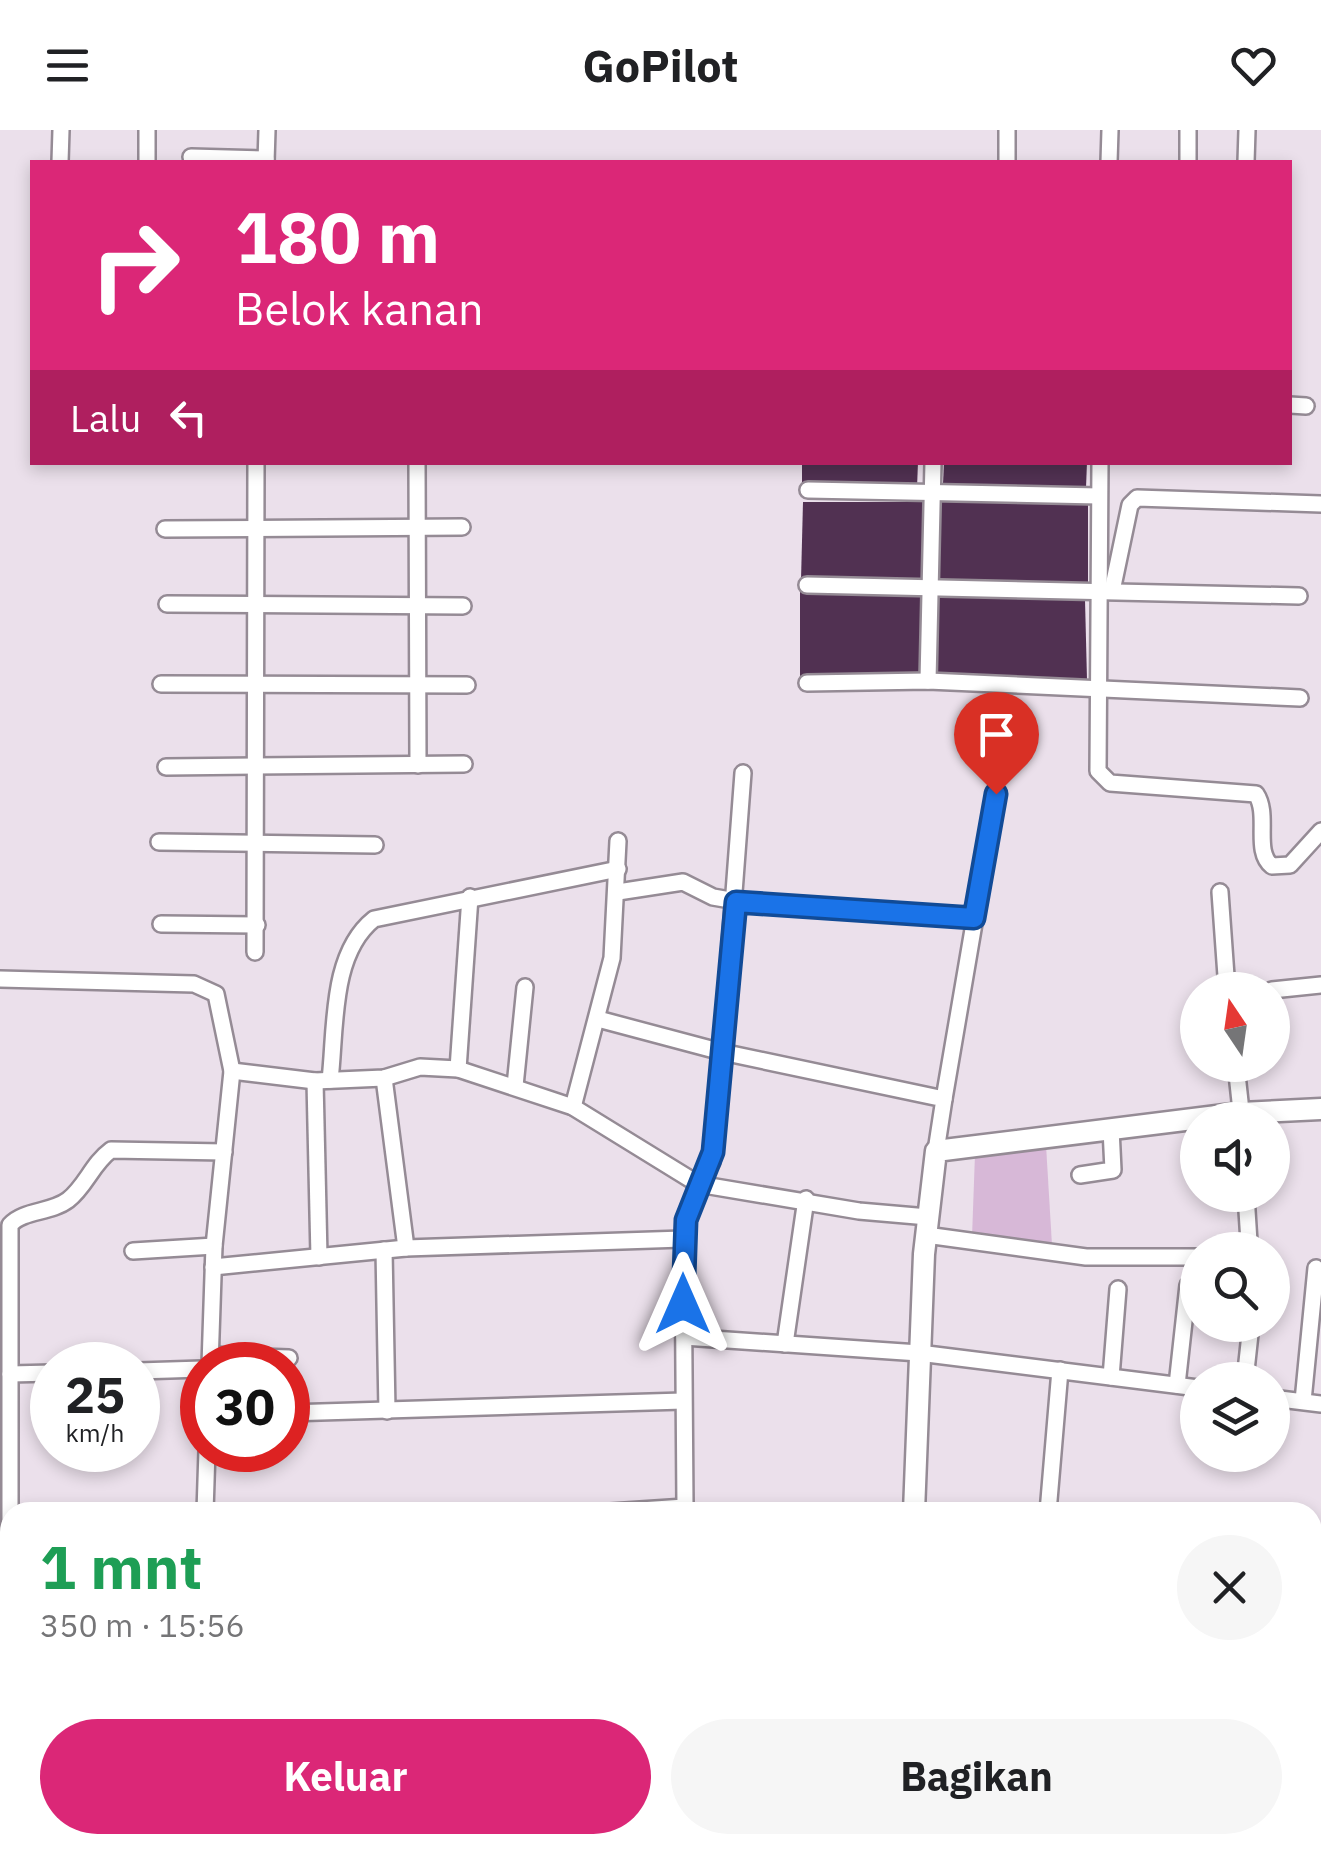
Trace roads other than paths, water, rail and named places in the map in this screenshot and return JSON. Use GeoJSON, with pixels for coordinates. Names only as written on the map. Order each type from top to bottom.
{"type":"FeatureCollection","features":[{"type":"Feature","properties":{"kind":"street"},"geometry":{"type":"LineString","coordinates":[[60,160],[61,130]]}},
{"type":"Feature","properties":{"kind":"street"},"geometry":{"type":"LineString","coordinates":[[147,130],[147,160]]}},
{"type":"Feature","properties":{"kind":"street"},"geometry":{"type":"LineString","coordinates":[[266,130],[266,160]]}},
{"type":"Feature","properties":{"kind":"street"},"geometry":{"type":"LineString","coordinates":[[1007,130],[1007,160]]}},
{"type":"Feature","properties":{"kind":"street"},"geometry":{"type":"LineString","coordinates":[[1109,160],[1110,130]]}},
{"type":"Feature","properties":{"kind":"street"},"geometry":{"type":"LineString","coordinates":[[1188,130],[1188,160]]}},
{"type":"Feature","properties":{"kind":"street"},"geometry":{"type":"LineString","coordinates":[[1246,160],[1247,130]]}},
{"type":"Feature","properties":{"kind":"street"},"geometry":{"type":"LineString","coordinates":[[191,157],[247,160]]}},
{"type":"Feature","properties":{"kind":"street"},"geometry":{"type":"LineString","coordinates":[[255,952],[256,465]]}},
{"type":"Feature","properties":{"kind":"street"},"geometry":{"type":"LineString","coordinates":[[417,465],[418,765]]}},
{"type":"Feature","properties":{"kind":"street"},"geometry":{"type":"LineString","coordinates":[[928,681],[933,465]]}},
{"type":"Feature","properties":{"kind":"street"},"geometry":{"type":"LineString","coordinates":[[1100,465],[1104,592],[1096,763],[1106,781],[1249,791],[1259,799],[1263,814],[1265,861],[1281,868],[1290,865],[1321,830]]}},
{"type":"Feature","properties":{"kind":"street"},"geometry":{"type":"LineString","coordinates":[[808,490],[1099,496]]}},
{"type":"Feature","properties":{"kind":"street"},"geometry":{"type":"LineString","coordinates":[[1104,592],[1130,505],[1137,498],[1321,504]]}},
{"type":"Feature","properties":{"kind":"street"},"geometry":{"type":"LineString","coordinates":[[165,529],[462,527]]}},
{"type":"Feature","properties":{"kind":"street"},"geometry":{"type":"LineString","coordinates":[[807,584],[1299,596]]}},
{"type":"Feature","properties":{"kind":"street"},"geometry":{"type":"LineString","coordinates":[[167,604],[463,606]]}},
{"type":"Feature","properties":{"kind":"street"},"geometry":{"type":"LineString","coordinates":[[807,683],[928,681],[1097,686],[1300,698]]}},
{"type":"Feature","properties":{"kind":"street"},"geometry":{"type":"LineString","coordinates":[[161,684],[467,686]]}},
{"type":"Feature","properties":{"kind":"street"},"geometry":{"type":"LineString","coordinates":[[166,766],[464,764]]}},
{"type":"Feature","properties":{"kind":"street"},"geometry":{"type":"LineString","coordinates":[[685,1502],[683,1239],[698,1184],[712,1162],[736,902],[743,773]]}},
{"type":"Feature","properties":{"kind":"street"},"geometry":{"type":"LineString","coordinates":[[914,1502],[927,1226],[944,1099],[996,794]]}},
{"type":"Feature","properties":{"kind":"street"},"geometry":{"type":"LineString","coordinates":[[573,1108],[612,958],[618,841]]}},
{"type":"Feature","properties":{"kind":"street"},"geometry":{"type":"LineString","coordinates":[[160,842],[375,845]]}},
{"type":"Feature","properties":{"kind":"street"},"geometry":{"type":"LineString","coordinates":[[318,1256],[322,1080],[345,958],[358,934],[382,915],[618,869]]}},
{"type":"Feature","properties":{"kind":"street"},"geometry":{"type":"LineString","coordinates":[[618,892],[683,882],[713,898],[736,902],[974,918]]}},
{"type":"Feature","properties":{"kind":"street"},"geometry":{"type":"LineString","coordinates":[[1220,892],[1227,972]]}},
{"type":"Feature","properties":{"kind":"street"},"geometry":{"type":"LineString","coordinates":[[458,1070],[470,897]]}},
{"type":"Feature","properties":{"kind":"street"},"geometry":{"type":"LineString","coordinates":[[160,924],[257,925]]}},
{"type":"Feature","properties":{"kind":"street"},"geometry":{"type":"LineString","coordinates":[[0,978],[203,985],[218,999],[230,1059],[209,1342]]}},
{"type":"Feature","properties":{"kind":"street"},"geometry":{"type":"LineString","coordinates":[[1290,988],[1321,985]]}},
{"type":"Feature","properties":{"kind":"street"},"geometry":{"type":"LineString","coordinates":[[515,1086],[526,987]]}},
{"type":"Feature","properties":{"kind":"street"},"geometry":{"type":"LineString","coordinates":[[598,1018],[722,1052],[944,1099]]}},
{"type":"Feature","properties":{"kind":"street"},"geometry":{"type":"LineString","coordinates":[[230,1059],[322,1080],[384,1078],[420,1067],[458,1070],[573,1108],[698,1184],[806,1199],[1086,1256],[1180,1257]]}},
{"type":"Feature","properties":{"kind":"street"},"geometry":{"type":"LineString","coordinates":[[384,1078],[406,1248]]}},
{"type":"Feature","properties":{"kind":"street"},"geometry":{"type":"LineString","coordinates":[[1290,1112],[1321,1109]]}},
{"type":"Feature","properties":{"kind":"street"},"geometry":{"type":"LineString","coordinates":[[936,1151],[1180,1122]]}},
{"type":"Feature","properties":{"kind":"street"},"geometry":{"type":"LineString","coordinates":[[1080,1174],[1113,1170],[1111,1129]]}},
{"type":"Feature","properties":{"kind":"street"},"geometry":{"type":"LineString","coordinates":[[10,1502],[4,1242],[12,1222],[55,1208],[71,1198],[93,1166],[111,1150],[224,1152]]}},
{"type":"Feature","properties":{"kind":"street"},"geometry":{"type":"LineString","coordinates":[[785,1344],[806,1199]]}},
{"type":"Feature","properties":{"kind":"street"},"geometry":{"type":"LineString","coordinates":[[213,1267],[406,1248],[683,1239]]}},
{"type":"Feature","properties":{"kind":"street"},"geometry":{"type":"LineString","coordinates":[[133,1250],[214,1246]]}},
{"type":"Feature","properties":{"kind":"street"},"geometry":{"type":"LineString","coordinates":[[384,1250],[387,1411]]}},
{"type":"Feature","properties":{"kind":"street"},"geometry":{"type":"LineString","coordinates":[[1302,1402],[1316,1268]]}},
{"type":"Feature","properties":{"kind":"street"},"geometry":{"type":"LineString","coordinates":[[1111,1377],[1118,1290]]}},
{"type":"Feature","properties":{"kind":"street"},"geometry":{"type":"LineString","coordinates":[[684,1337],[919,1352],[1180,1385]]}},
{"type":"Feature","properties":{"kind":"street"},"geometry":{"type":"LineString","coordinates":[[1177,1385],[1182,1342]]}},
{"type":"Feature","properties":{"kind":"street"},"geometry":{"type":"LineString","coordinates":[[1049,1502],[1060,1370]]}},
{"type":"Feature","properties":{"kind":"street"},"geometry":{"type":"LineString","coordinates":[[10,1374],[30,1374]]}},
{"type":"Feature","properties":{"kind":"street"},"geometry":{"type":"LineString","coordinates":[[1290,1400],[1321,1404]]}},
{"type":"Feature","properties":{"kind":"street"},"geometry":{"type":"LineString","coordinates":[[310,1413],[683,1401]]}},
{"type":"Feature","properties":{"kind":"street"},"geometry":{"type":"LineString","coordinates":[[204,1502],[206,1472]]}}]}
